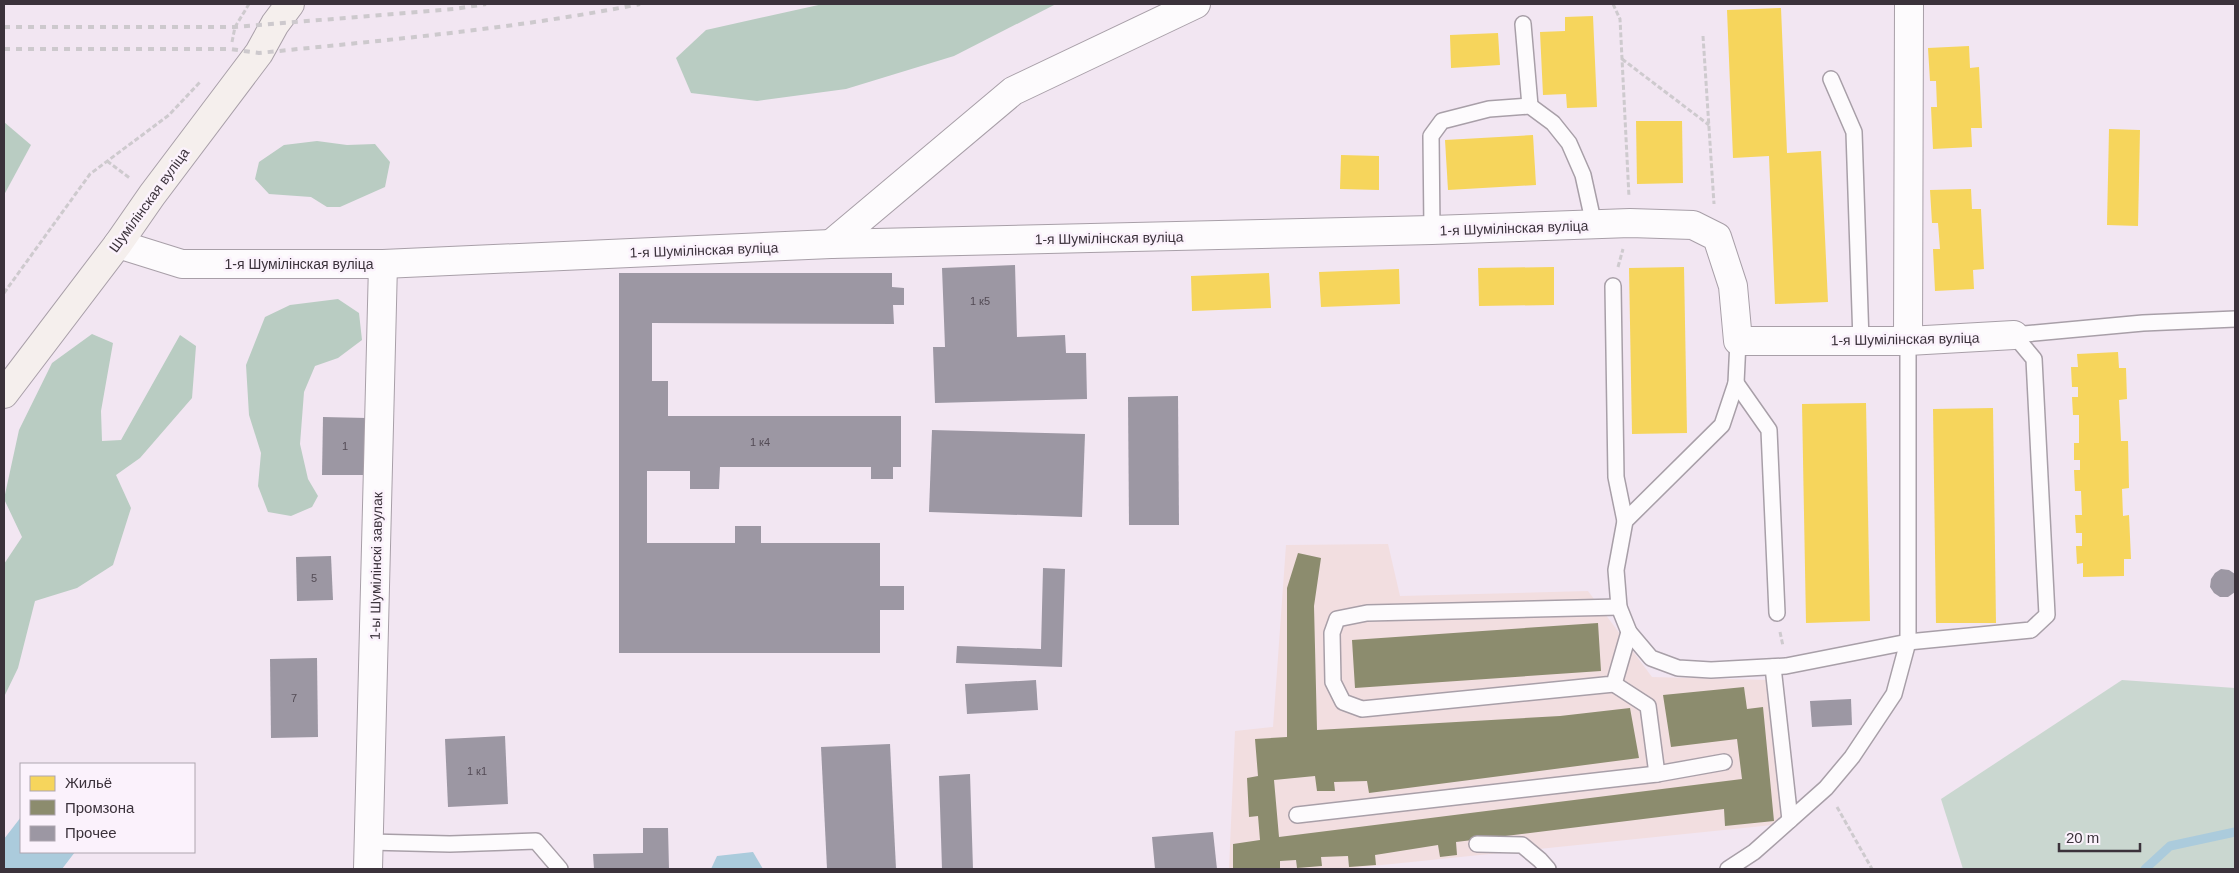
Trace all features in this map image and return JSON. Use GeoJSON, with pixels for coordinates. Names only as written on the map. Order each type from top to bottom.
{"type":"FeatureCollection","features":[{"type":"Feature","properties":{"kind":"main road","name":"Шумілінская вуліца"},"geometry":{"type":"LineString","coordinates":[[4,394],[259,53],[274,24],[290,4]]}},
{"type":"Feature","properties":{"kind":"street"},"geometry":{"type":"LineString","coordinates":[[831,244],[1014,91],[1196,4]]}},
{"type":"Feature","properties":{"kind":"street"},"geometry":{"type":"LineString","coordinates":[[1908,341],[1909,4]]}},
{"type":"Feature","properties":{"kind":"street","name":"1-я Шумілінская вуліца"},"geometry":{"type":"LineString","coordinates":[[118,244],[182,264],[383,264],[831,244],[1432,230],[1630,223],[1693,225],[1717,238]]}},
{"type":"Feature","properties":{"kind":"street"},"geometry":{"type":"LineString","coordinates":[[1717,238],[1734,286],[1738,341]]}},
{"type":"Feature","properties":{"kind":"street","name":"1-ы Шумілінскі завулак"},"geometry":{"type":"LineString","coordinates":[[368,869],[383,264]]}},
{"type":"Feature","properties":{"kind":"street","name":"1-я Шумілінская вуліца"},"geometry":{"type":"LineString","coordinates":[[1738,341],[1908,341],[2014,335]]}},
{"type":"Feature","properties":{"kind":"lane"},"geometry":{"type":"LineString","coordinates":[[1523,24],[1530,106]]}},
{"type":"Feature","properties":{"kind":"lane"},"geometry":{"type":"LineString","coordinates":[[1831,79],[1854,132],[1861,341]]}},
{"type":"Feature","properties":{"kind":"lane"},"geometry":{"type":"LineString","coordinates":[[1432,230],[1431,136],[1442,121],[1489,109],[1530,106],[1553,123],[1569,143],[1583,175],[1594,225]]}},
{"type":"Feature","properties":{"kind":"lane"},"geometry":{"type":"LineString","coordinates":[[1613,286],[1616,477],[1625,521],[1616,570],[1619,607],[1629,632],[1650,658],[1678,668],[1711,670],[1780,666],[1908,642],[2031,630],[2047,615],[2034,359],[2014,335]]}},
{"type":"Feature","properties":{"kind":"lane"},"geometry":{"type":"LineString","coordinates":[[2014,335],[2143,323],[2235,319]]}},
{"type":"Feature","properties":{"kind":"lane"},"geometry":{"type":"LineString","coordinates":[[1625,521],[1722,425],[1736,383],[1738,341]]}},
{"type":"Feature","properties":{"kind":"lane"},"geometry":{"type":"LineString","coordinates":[[1728,869],[1754,852],[1826,788],[1852,757],[1894,694],[1908,642],[1908,341]]}},
{"type":"Feature","properties":{"kind":"lane"},"geometry":{"type":"LineString","coordinates":[[1736,383],[1769,430],[1777,613]]}},
{"type":"Feature","properties":{"kind":"lane"},"geometry":{"type":"LineString","coordinates":[[1619,607],[1367,613],[1337,619],[1332,633],[1333,682],[1343,702],[1362,709],[1614,684],[1648,706],[1657,774]]}},
{"type":"Feature","properties":{"kind":"lane"},"geometry":{"type":"LineString","coordinates":[[1614,684],[1629,632]]}},
{"type":"Feature","properties":{"kind":"lane"},"geometry":{"type":"LineString","coordinates":[[1780,666],[1790,820]]}},
{"type":"Feature","properties":{"kind":"lane"},"geometry":{"type":"LineString","coordinates":[[1297,815],[1657,774],[1724,762]]}},
{"type":"Feature","properties":{"kind":"lane"},"geometry":{"type":"LineString","coordinates":[[369,842],[450,844],[536,841],[560,869]]}},
{"type":"Feature","properties":{"kind":"lane"},"geometry":{"type":"LineString","coordinates":[[1477,844],[1522,845],[1548,869]]}},
{"type":"Feature","properties":{"kind":"path"},"geometry":{"type":"LineString","coordinates":[[230,50],[235,27],[248,4]]}},
{"type":"Feature","properties":{"kind":"path"},"geometry":{"type":"LineString","coordinates":[[1613,4],[1620,19],[1630,223],[1613,286]]}},
{"type":"Feature","properties":{"kind":"path"},"geometry":{"type":"LineString","coordinates":[[1703,36],[1717,238]]}},
{"type":"Feature","properties":{"kind":"path"},"geometry":{"type":"LineString","coordinates":[[1622,59],[1709,125]]}},
{"type":"Feature","properties":{"kind":"path"},"geometry":{"type":"LineString","coordinates":[[4,293],[90,174],[169,115],[203,78]]}},
{"type":"Feature","properties":{"kind":"path"},"geometry":{"type":"LineString","coordinates":[[107,161],[139,185]]}},
{"type":"Feature","properties":{"kind":"path"},"geometry":{"type":"LineString","coordinates":[[1777,613],[1780,666]]}},
{"type":"Feature","properties":{"kind":"path"},"geometry":{"type":"LineString","coordinates":[[1826,788],[1872,869]]}},
{"type":"Feature","properties":{"kind":"shaded area"},"geometry":{"type":"Polygon","coordinates":[[[1388,544],[1400,596],[1588,591],[1652,677],[1770,680],[1783,824],[1343,869],[1229,869],[1235,731],[1273,727],[1286,545],[1388,544]]]}},
{"type":"Feature","properties":{"kind":"shaded area"},"geometry":{"type":"Polygon","coordinates":[[[2122,680],[2235,688],[2235,869],[1963,869],[1941,799],[2122,680]]]}},
{"type":"Feature","properties":{"kind":"green space"},"geometry":{"type":"Polygon","coordinates":[[[823,4],[1056,4],[954,56],[846,89],[757,101],[691,93],[676,58],[706,30],[823,4]]]}},
{"type":"Feature","properties":{"kind":"green space"},"geometry":{"type":"Polygon","coordinates":[[[4,122],[31,145],[4,195],[4,122]]]}},
{"type":"Feature","properties":{"kind":"green space"},"geometry":{"type":"Polygon","coordinates":[[[317,141],[347,145],[375,144],[390,162],[385,187],[340,207],[327,207],[311,197],[269,194],[255,179],[259,162],[284,145],[317,141]]]}},
{"type":"Feature","properties":{"kind":"green space"},"geometry":{"type":"Polygon","coordinates":[[[338,299],[359,313],[362,340],[338,358],[315,366],[304,392],[300,444],[308,479],[318,496],[312,507],[291,516],[268,512],[258,486],[261,453],[249,415],[246,365],[265,317],[290,305],[338,299]]]}},
{"type":"Feature","properties":{"kind":"green space"},"geometry":{"type":"Polygon","coordinates":[[[92,334],[113,343],[101,411],[102,441],[121,440],[180,335],[196,346],[192,398],[140,458],[116,475],[131,508],[113,565],[77,588],[35,601],[18,668],[4,697],[4,564],[22,537],[4,499],[19,430],[52,363],[92,334]]]}},
{"type":"Feature","properties":{"kind":"water"},"geometry":{"type":"Polygon","coordinates":[[[20,818],[20,853],[74,853],[62,869],[4,869],[4,839],[20,818]]]}},
{"type":"Feature","properties":{"kind":"water"},"geometry":{"type":"Polygon","coordinates":[[[753,852],[763,869],[711,869],[717,856],[753,852]]]}},
{"type":"Feature","properties":{"kind":"building: Жильё"},"geometry":{"type":"Polygon","coordinates":[[[1781,8],[1787,153],[1821,151],[1828,302],[1775,304],[1769,156],[1733,158],[1727,10],[1781,8]]]}},
{"type":"Feature","properties":{"kind":"building: Жильё"},"geometry":{"type":"Polygon","coordinates":[[[1593,16],[1597,107],[1567,108],[1566,94],[1543,95],[1540,32],[1565,31],[1565,17],[1593,16]]]}},
{"type":"Feature","properties":{"kind":"building: Жильё"},"geometry":{"type":"Polygon","coordinates":[[[1498,33],[1500,65],[1451,68],[1450,35],[1498,33]]]}},
{"type":"Feature","properties":{"kind":"building: Жильё"},"geometry":{"type":"Polygon","coordinates":[[[1969,46],[1970,68],[1979,67],[1982,128],[1971,128],[1972,147],[1933,149],[1931,107],[1937,107],[1936,81],[1930,81],[1928,48],[1969,46]]]}},
{"type":"Feature","properties":{"kind":"building: Жильё"},"geometry":{"type":"Polygon","coordinates":[[[1636,121],[1682,121],[1683,183],[1637,184],[1636,121]]]}},
{"type":"Feature","properties":{"kind":"building: Жильё"},"geometry":{"type":"Polygon","coordinates":[[[2109,129],[2140,130],[2138,226],[2107,225],[2109,129]]]}},
{"type":"Feature","properties":{"kind":"building: Жильё"},"geometry":{"type":"Polygon","coordinates":[[[1533,135],[1536,185],[1448,190],[1445,140],[1533,135]]]}},
{"type":"Feature","properties":{"kind":"building: Жильё"},"geometry":{"type":"Polygon","coordinates":[[[1341,155],[1379,156],[1379,190],[1340,189],[1341,155]]]}},
{"type":"Feature","properties":{"kind":"building: Жильё"},"geometry":{"type":"Polygon","coordinates":[[[1971,189],[1972,209],[1981,209],[1984,269],[1973,270],[1974,289],[1935,291],[1933,249],[1940,249],[1938,223],[1932,223],[1930,190],[1971,189]]]}},
{"type":"Feature","properties":{"kind":"building: Жильё"},"geometry":{"type":"Polygon","coordinates":[[[1554,267],[1554,305],[1479,306],[1478,268],[1554,267]]]}},
{"type":"Feature","properties":{"kind":"building: Жильё"},"geometry":{"type":"Polygon","coordinates":[[[1684,267],[1687,433],[1632,434],[1629,268],[1684,267]]]}},
{"type":"Feature","properties":{"kind":"building: Жильё"},"geometry":{"type":"Polygon","coordinates":[[[1399,269],[1400,304],[1321,307],[1319,272],[1399,269]]]}},
{"type":"Feature","properties":{"kind":"building: Жильё"},"geometry":{"type":"Polygon","coordinates":[[[1269,273],[1271,308],[1192,311],[1191,276],[1269,273]]]}},
{"type":"Feature","properties":{"kind":"building: Жильё"},"geometry":{"type":"Polygon","coordinates":[[[2118,352],[2119,368],[2126,368],[2127,399],[2119,400],[2121,441],[2128,441],[2129,488],[2122,489],[2123,516],[2129,515],[2131,559],[2124,559],[2124,576],[2083,577],[2083,563],[2077,564],[2076,546],[2082,546],[2082,533],[2076,533],[2075,515],[2082,515],[2081,491],[2075,491],[2074,470],[2080,470],[2080,460],[2074,460],[2074,443],[2079,443],[2079,415],[2073,415],[2072,397],[2078,397],[2078,387],[2072,387],[2071,367],[2078,367],[2077,354],[2118,352]]]}},
{"type":"Feature","properties":{"kind":"building: Жильё"},"geometry":{"type":"Polygon","coordinates":[[[1866,403],[1870,621],[1806,623],[1802,404],[1866,403]]]}},
{"type":"Feature","properties":{"kind":"building: Жильё"},"geometry":{"type":"Polygon","coordinates":[[[1993,408],[1996,623],[1936,623],[1933,409],[1993,408]]]}},
{"type":"Feature","properties":{"kind":"building: Промзона"},"geometry":{"type":"Polygon","coordinates":[[[1298,553],[1321,558],[1314,606],[1317,730],[1560,716],[1630,708],[1639,758],[1369,793],[1367,781],[1334,782],[1335,791],[1317,791],[1315,776],[1274,780],[1279,837],[1742,779],[1737,739],[1671,747],[1663,695],[1744,687],[1747,709],[1763,707],[1774,821],[1725,826],[1724,809],[1456,842],[1457,855],[1440,857],[1438,845],[1375,855],[1376,865],[1349,867],[1348,856],[1321,857],[1322,866],[1297,868],[1296,860],[1280,861],[1280,868],[1233,869],[1233,844],[1260,840],[1258,816],[1249,817],[1247,778],[1258,776],[1255,739],[1287,737],[1287,588],[1298,553]]]}},
{"type":"Feature","properties":{"kind":"building: Промзона"},"geometry":{"type":"Polygon","coordinates":[[[1598,623],[1601,671],[1355,688],[1352,640],[1598,623]]]}},
{"type":"Feature","properties":{"kind":"building: Прочее"},"geometry":{"type":"Polygon","coordinates":[[[1015,265],[1017,337],[1065,335],[1066,353],[1086,353],[1087,399],[935,403],[933,347],[945,347],[942,268],[1015,265]]]}},
{"type":"Feature","properties":{"kind":"building: Прочее"},"geometry":{"type":"Polygon","coordinates":[[[619,273],[892,273],[892,287],[904,288],[904,305],[893,305],[894,324],[652,323],[652,381],[668,381],[668,416],[901,416],[901,467],[893,467],[893,479],[871,479],[871,467],[720,467],[719,489],[690,489],[690,471],[647,471],[647,543],[735,543],[735,526],[761,526],[761,543],[880,543],[880,586],[904,586],[904,610],[880,610],[880,653],[619,653],[619,273]]]}},
{"type":"Feature","properties":{"kind":"building: Прочее"},"geometry":{"type":"Polygon","coordinates":[[[1178,396],[1179,525],[1129,525],[1128,397],[1178,396]]]}},
{"type":"Feature","properties":{"kind":"building: Прочее"},"geometry":{"type":"Polygon","coordinates":[[[323,417],[367,418],[366,475],[322,475],[323,417]]]}},
{"type":"Feature","properties":{"kind":"building: Прочее"},"geometry":{"type":"Polygon","coordinates":[[[932,430],[1085,434],[1082,517],[929,512],[932,430]]]}},
{"type":"Feature","properties":{"kind":"building: Прочее"},"geometry":{"type":"Polygon","coordinates":[[[331,556],[333,600],[297,601],[296,557],[331,556]]]}},
{"type":"Feature","properties":{"kind":"building: Прочее"},"geometry":{"type":"Polygon","coordinates":[[[1043,568],[1065,569],[1062,667],[956,663],[957,646],[1041,649],[1043,568]]]}},
{"type":"Feature","properties":{"kind":"building: Прочее"},"geometry":{"type":"Polygon","coordinates":[[[2221,569],[2229,570],[2235,574],[2235,592],[2228,597],[2220,597],[2210,587],[2211,579],[2221,569]]]}},
{"type":"Feature","properties":{"kind":"building: Прочее"},"geometry":{"type":"Polygon","coordinates":[[[317,658],[318,737],[271,738],[270,659],[317,658]]]}},
{"type":"Feature","properties":{"kind":"building: Прочее"},"geometry":{"type":"Polygon","coordinates":[[[1036,680],[1038,710],[967,714],[965,684],[1036,680]]]}},
{"type":"Feature","properties":{"kind":"building: Прочее"},"geometry":{"type":"Polygon","coordinates":[[[1851,699],[1852,725],[1812,727],[1810,701],[1851,699]]]}},
{"type":"Feature","properties":{"kind":"building: Прочее"},"geometry":{"type":"Polygon","coordinates":[[[505,736],[508,804],[448,807],[445,739],[505,736]]]}},
{"type":"Feature","properties":{"kind":"building: Прочее"},"geometry":{"type":"Polygon","coordinates":[[[890,744],[896,869],[827,869],[821,747],[890,744]]]}},
{"type":"Feature","properties":{"kind":"building: Прочее"},"geometry":{"type":"Polygon","coordinates":[[[970,774],[973,869],[942,869],[939,776],[970,774]]]}},
{"type":"Feature","properties":{"kind":"building: Прочее"},"geometry":{"type":"Polygon","coordinates":[[[643,828],[668,828],[669,869],[594,869],[593,854],[643,853],[643,828]]]}},
{"type":"Feature","properties":{"kind":"building: Прочее"},"geometry":{"type":"Polygon","coordinates":[[[1213,832],[1217,869],[1155,869],[1152,837],[1213,832]]]}},
{"type":"Feature","properties":{"kind":"waterway"},"geometry":{"type":"LineString","coordinates":[[2145,869],[2170,846],[2235,832]]}},
{"type":"Feature","properties":{"kind":"railway"},"geometry":{"type":"LineString","coordinates":[[4,27],[235,27],[454,9],[486,4]]}},
{"type":"Feature","properties":{"kind":"railway"},"geometry":{"type":"LineString","coordinates":[[4,49],[230,49],[259,53],[498,27],[640,4]]}}]}
